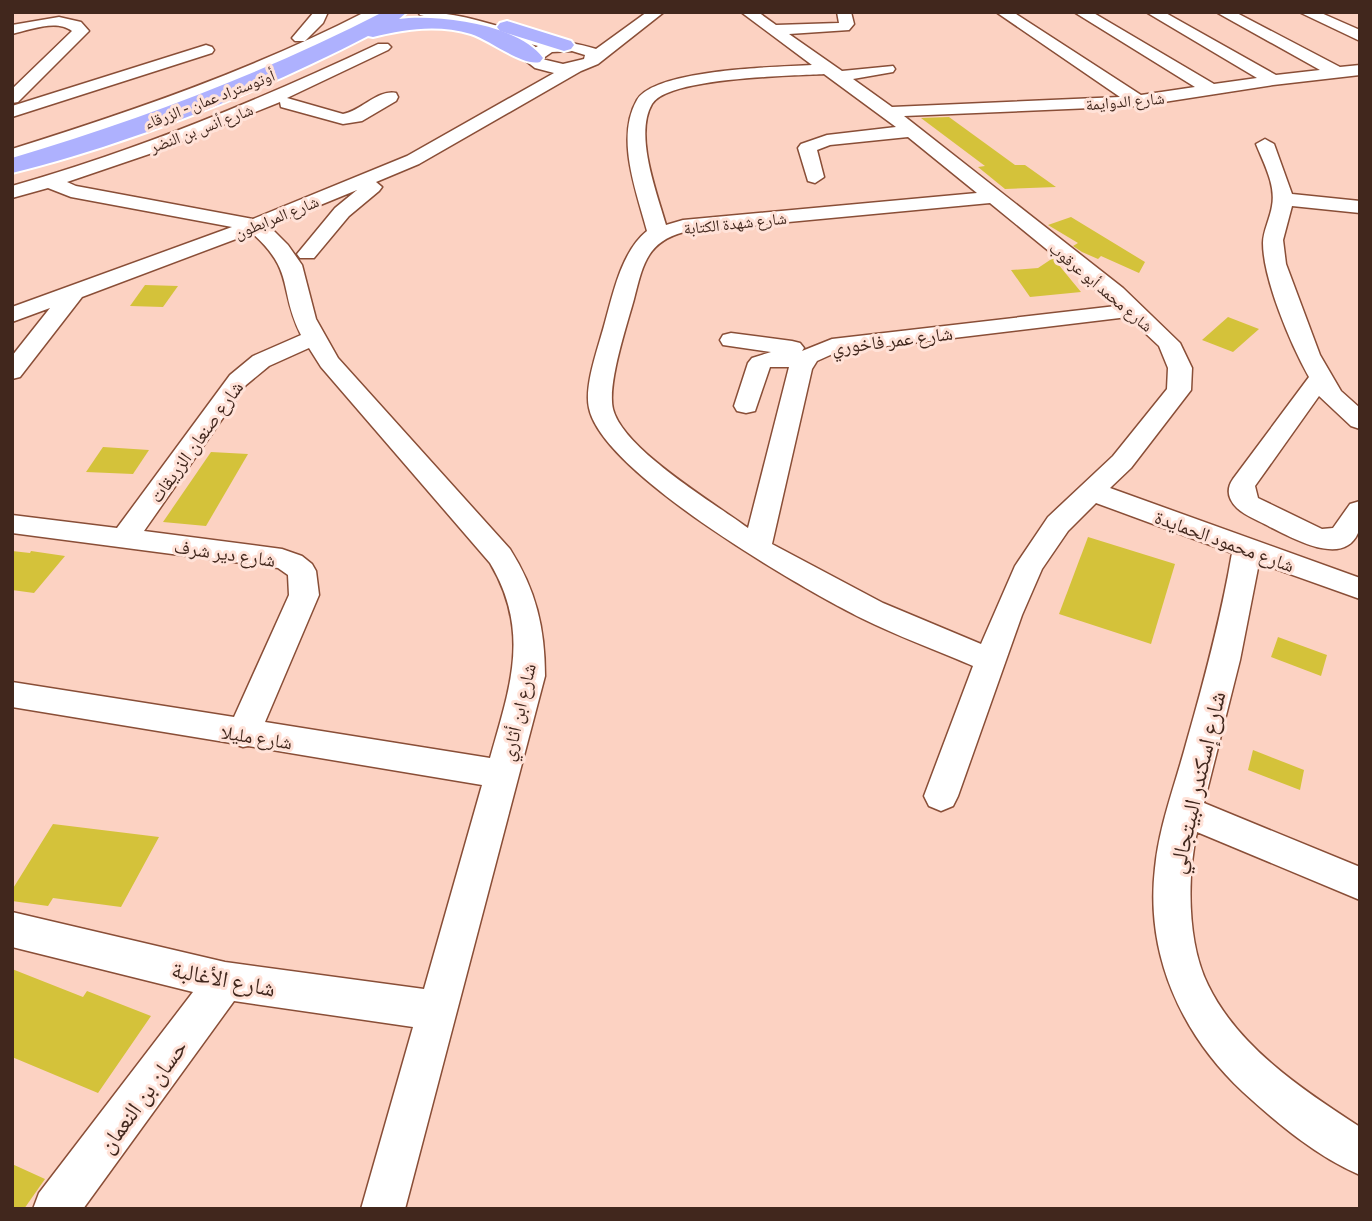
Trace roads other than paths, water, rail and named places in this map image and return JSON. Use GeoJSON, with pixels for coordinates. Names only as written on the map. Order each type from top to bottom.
{"type":"FeatureCollection","features":[{"type":"Feature","properties":{"kind":"highway","name":"أوتوستراد عمان - الزرقاء"},"geometry":{"type":"LineString","coordinates":[[15,155],[65,120],[192,83],[300,38],[353,12]]}},
{"type":"Feature","properties":{"kind":"highway","name":"أوتوستراد عمان - الزرقاء"},"geometry":{"type":"LineString","coordinates":[[15,155],[165,116],[269,75],[354,36],[398,12]]}},
{"type":"Feature","properties":{"kind":"highway"},"geometry":{"type":"LineString","coordinates":[[470,12],[566,46]]}},
{"type":"Feature","properties":{"kind":"highway"},"geometry":{"type":"LineString","coordinates":[[354,36],[400,24],[452,23],[503,39],[537,59]]}},
{"type":"Feature","properties":{"kind":"highway"},"geometry":{"type":"LineString","coordinates":[[269,75],[305,84]]}},
{"type":"Feature","properties":{"kind":"highway"},"geometry":{"type":"LineString","coordinates":[[15,155],[51,182]]}},
{"type":"Feature","properties":{"kind":"street"},"geometry":{"type":"LineString","coordinates":[[300,38],[318,20],[321,12]]}},
{"type":"Feature","properties":{"kind":"street"},"geometry":{"type":"LineString","coordinates":[[15,155],[218,86],[290,55],[375,12]]}},
{"type":"Feature","properties":{"kind":"street"},"geometry":{"type":"LineString","coordinates":[[425,12],[484,25],[512,36],[589,50],[595,57],[657,12]]}},
{"type":"Feature","properties":{"kind":"street","name":"شارع محمد أبو عرقوب"},"geometry":{"type":"LineString","coordinates":[[748,12],[888,112],[1135,310],[1169,343],[1180,368],[1179,390],[1122,462],[1058,524],[1029,566],[1017,589],[941,796]]}},
{"type":"Feature","properties":{"kind":"street"},"geometry":{"type":"LineString","coordinates":[[773,30],[844,27],[847,24],[844,12]]}},
{"type":"Feature","properties":{"kind":"street"},"geometry":{"type":"LineString","coordinates":[[1003,12],[1138,101]]}},
{"type":"Feature","properties":{"kind":"street"},"geometry":{"type":"LineString","coordinates":[[1081,12],[1212,90]]}},
{"type":"Feature","properties":{"kind":"street"},"geometry":{"type":"LineString","coordinates":[[1153,12],[1273,80]]}},
{"type":"Feature","properties":{"kind":"street"},"geometry":{"type":"LineString","coordinates":[[1223,12],[1338,73]]}},
{"type":"Feature","properties":{"kind":"street"},"geometry":{"type":"LineString","coordinates":[[1306,12],[1360,36]]}},
{"type":"Feature","properties":{"kind":"street"},"geometry":{"type":"LineString","coordinates":[[12,30],[57,22],[72,24],[81,31],[12,98]]}},
{"type":"Feature","properties":{"kind":"street"},"geometry":{"type":"LineString","coordinates":[[537,59],[566,46],[627,33]]}},
{"type":"Feature","properties":{"kind":"street"},"geometry":{"type":"LineString","coordinates":[[512,36],[537,59],[575,68]]}},
{"type":"Feature","properties":{"kind":"street","name":"شارع أنس بن النضر"},"geometry":{"type":"LineString","coordinates":[[12,192],[51,182],[257,105],[383,47]]}},
{"type":"Feature","properties":{"kind":"street"},"geometry":{"type":"LineString","coordinates":[[12,112],[206,50]]}},
{"type":"Feature","properties":{"kind":"street","name":"شارع المرابطون"},"geometry":{"type":"LineString","coordinates":[[12,315],[255,225],[413,160],[595,57]]}},
{"type":"Feature","properties":{"kind":"street"},"geometry":{"type":"LineString","coordinates":[[529,92],[537,59]]}},
{"type":"Feature","properties":{"kind":"street"},"geometry":{"type":"LineString","coordinates":[[658,233],[639,148],[644,108],[652,94],[661,88],[689,80],[887,69]]}},
{"type":"Feature","properties":{"kind":"street","name":"شارع الدوايمة"},"geometry":{"type":"LineString","coordinates":[[888,112],[1138,101],[1273,80],[1360,70]]}},
{"type":"Feature","properties":{"kind":"street"},"geometry":{"type":"LineString","coordinates":[[287,103],[315,88],[305,84]]}},
{"type":"Feature","properties":{"kind":"street"},"geometry":{"type":"LineString","coordinates":[[1324,90],[1348,89]]}},
{"type":"Feature","properties":{"kind":"street"},"geometry":{"type":"LineString","coordinates":[[257,105],[287,103],[344,119],[356,117],[390,96]]}},
{"type":"Feature","properties":{"kind":"street"},"geometry":{"type":"LineString","coordinates":[[12,123],[35,117],[65,120]]}},
{"type":"Feature","properties":{"kind":"street"},"geometry":{"type":"LineString","coordinates":[[815,177],[807,148],[827,140],[911,131]]}},
{"type":"Feature","properties":{"kind":"street"},"geometry":{"type":"LineString","coordinates":[[1265,144],[1283,189],[1284,199],[1273,240],[1273,256],[1299,333],[1331,395],[1360,421]]}},
{"type":"Feature","properties":{"kind":"street"},"geometry":{"type":"LineString","coordinates":[[175,255],[202,250],[247,251],[298,266],[342,212],[364,193],[413,160]]}},
{"type":"Feature","properties":{"kind":"street"},"geometry":{"type":"LineString","coordinates":[[51,182],[71,191],[255,225]]}},
{"type":"Feature","properties":{"kind":"street","name":"شارع شهدة الكتابة"},"geometry":{"type":"LineString","coordinates":[[600,400],[606,361],[625,292],[643,245],[658,233],[683,226],[992,197]]}},
{"type":"Feature","properties":{"kind":"street"},"geometry":{"type":"LineString","coordinates":[[1284,199],[1360,207]]}},
{"type":"Feature","properties":{"kind":"street","name":"شارع ابن أثاري"},"geometry":{"type":"LineString","coordinates":[[300,207],[307,229],[298,266],[299,301],[313,338],[329,362],[500,556],[520,590],[527,613],[530,641],[529,676],[383,1209]]}},
{"type":"Feature","properties":{"kind":"street","name":"شارع ابن أثاري"},"geometry":{"type":"LineString","coordinates":[[255,225],[298,266]]}},
{"type":"Feature","properties":{"kind":"street"},"geometry":{"type":"LineString","coordinates":[[12,372],[72,295]]}},
{"type":"Feature","properties":{"kind":"street","name":"شارع عمر فاخوري"},"geometry":{"type":"LineString","coordinates":[[810,356],[832,346],[1135,310]]}},
{"type":"Feature","properties":{"kind":"street","name":"شارع صنعان الزريقات"},"geometry":{"type":"LineString","coordinates":[[125,537],[238,380],[261,361],[313,338]]}},
{"type":"Feature","properties":{"kind":"street"},"geometry":{"type":"LineString","coordinates":[[731,340],[810,356]]}},
{"type":"Feature","properties":{"kind":"street"},"geometry":{"type":"LineString","coordinates":[[757,548],[810,356]]}},
{"type":"Feature","properties":{"kind":"street"},"geometry":{"type":"LineString","coordinates":[[746,406],[760,363],[772,359],[810,356]]}},
{"type":"Feature","properties":{"kind":"street"},"geometry":{"type":"LineString","coordinates":[[1321,377],[1242,485],[1242,496],[1248,504],[1323,539],[1343,535],[1360,510]]}},
{"type":"Feature","properties":{"kind":"street"},"geometry":{"type":"LineString","coordinates":[[600,400],[605,419],[633,455],[757,548],[892,621],[990,660]]}},
{"type":"Feature","properties":{"kind":"street","name":"شارع محمود الحمايدة"},"geometry":{"type":"LineString","coordinates":[[1091,491],[1360,589]]}},
{"type":"Feature","properties":{"kind":"street","name":"شارع دير شرف"},"geometry":{"type":"LineString","coordinates":[[12,524],[282,559],[302,571],[304,595],[243,734]]}},
{"type":"Feature","properties":{"kind":"street","name":"شارع إسكندر البيتجالي"},"geometry":{"type":"LineString","coordinates":[[1247,548],[1241,590],[1185,811],[1172,879],[1180,956],[1193,999],[1222,1041],[1274,1091],[1360,1153]]}},
{"type":"Feature","properties":{"kind":"street","name":"شارع مليلا"},"geometry":{"type":"LineString","coordinates":[[12,694],[243,734],[502,774]]}},
{"type":"Feature","properties":{"kind":"street"},"geometry":{"type":"LineString","coordinates":[[1185,811],[1360,884]]}},
{"type":"Feature","properties":{"kind":"street","name":"شارع الأغالبة"},"geometry":{"type":"LineString","coordinates":[[12,929],[225,981],[439,1011]]}},
{"type":"Feature","properties":{"kind":"street","name":"حسان بن النعمان"},"geometry":{"type":"LineString","coordinates":[[55,1209],[225,981]]}}]}
